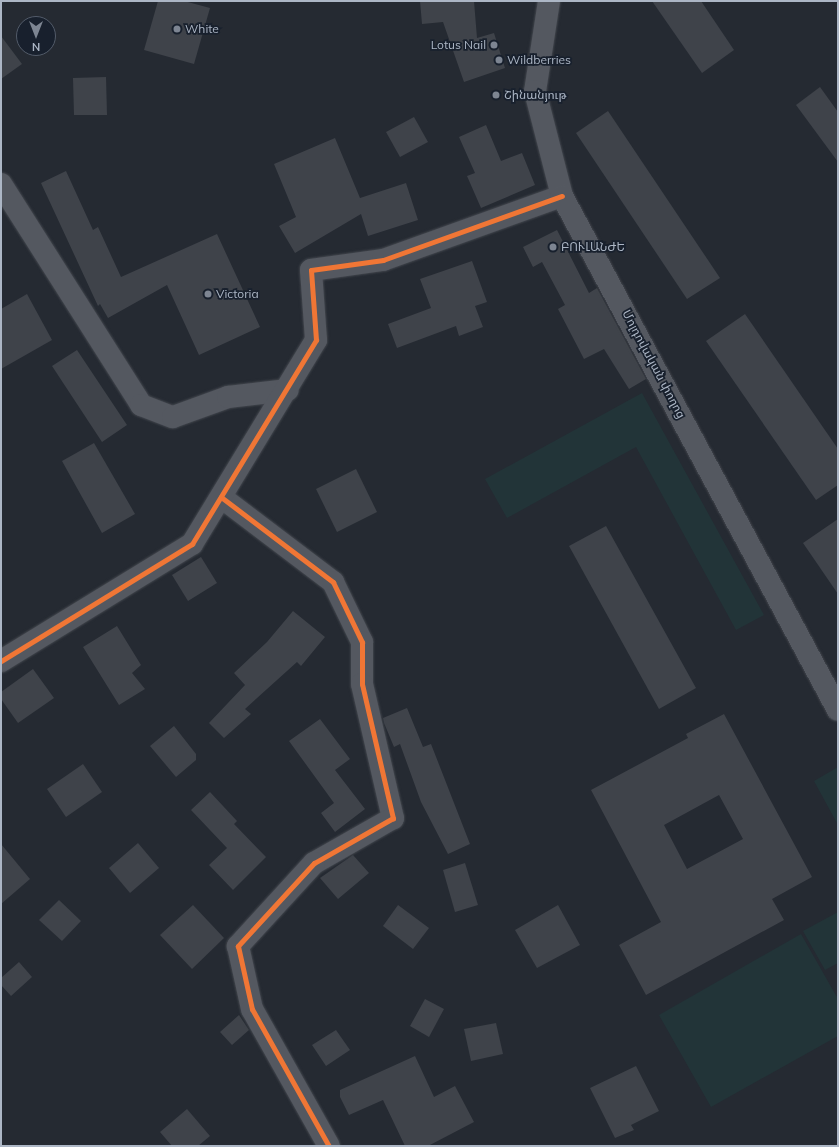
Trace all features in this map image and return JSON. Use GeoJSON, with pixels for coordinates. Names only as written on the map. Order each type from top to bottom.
{"type":"FeatureCollection","features":[{"type":"Feature","properties":{"kind":"street","name":"Մոլդովական փողոց"},"geometry":{"type":"LineString","coordinates":[[549,1],[535,91],[562,196],[838,710]]}},
{"type":"Feature","properties":{"kind":"street"},"geometry":{"type":"LineString","coordinates":[[1,184],[141,405],[173,417],[228,397],[288,390]]}},
{"type":"Feature","properties":{"kind":"street"},"geometry":{"type":"LineString","coordinates":[[1,661],[192,544],[288,390],[316,340],[311,270],[383,260],[562,196]]}},
{"type":"Feature","properties":{"kind":"street"},"geometry":{"type":"LineString","coordinates":[[221,497],[333,582],[362,642],[362,684],[393,818],[314,863],[238,946],[252,1009],[329,1146]]}},
{"type":"Feature","properties":{"kind":"shaded area"},"geometry":{"type":"Polygon","coordinates":[[[642,393],[764,615],[736,630],[636,447],[507,518],[485,479],[642,393]]]}},
{"type":"Feature","properties":{"kind":"shaded area"},"geometry":{"type":"Polygon","coordinates":[[[838,767],[838,825],[814,781],[838,767]]]}},
{"type":"Feature","properties":{"kind":"shaded area"},"geometry":{"type":"Polygon","coordinates":[[[838,912],[838,963],[825,970],[803,931],[838,912]]]}},
{"type":"Feature","properties":{"kind":"shaded area"},"geometry":{"type":"Polygon","coordinates":[[[801,934],[838,999],[838,1036],[711,1107],[659,1015],[801,934]]]}},
{"type":"Feature","properties":{"kind":"building","name":"White"},"geometry":{"type":"Polygon","coordinates":[[[158,1],[184,1],[210,8],[194,64],[144,50],[158,1]]]}},
{"type":"Feature","properties":{"kind":"building"},"geometry":{"type":"Polygon","coordinates":[[[420,1],[474,1],[477,38],[494,33],[505,68],[464,82],[443,22],[422,24],[420,1]]]}},
{"type":"Feature","properties":{"kind":"building"},"geometry":{"type":"Polygon","coordinates":[[[652,1],[701,1],[734,50],[702,73],[652,1]]]}},
{"type":"Feature","properties":{"kind":"building"},"geometry":{"type":"Polygon","coordinates":[[[1,36],[22,64],[1,79],[1,36]]]}},
{"type":"Feature","properties":{"kind":"building"},"geometry":{"type":"Polygon","coordinates":[[[106,77],[107,115],[74,115],[73,78],[106,77]]]}},
{"type":"Feature","properties":{"kind":"building"},"geometry":{"type":"Polygon","coordinates":[[[820,87],[838,112],[838,162],[796,105],[820,87]]]}},
{"type":"Feature","properties":{"kind":"building"},"geometry":{"type":"Polygon","coordinates":[[[608,111],[720,278],[687,299],[576,133],[608,111]]]}},
{"type":"Feature","properties":{"kind":"building"},"geometry":{"type":"Polygon","coordinates":[[[414,117],[428,142],[400,157],[386,132],[414,117]]]}},
{"type":"Feature","properties":{"kind":"building"},"geometry":{"type":"Polygon","coordinates":[[[486,125],[501,161],[522,153],[535,185],[481,208],[467,176],[475,173],[459,137],[486,125]]]}},
{"type":"Feature","properties":{"kind":"building"},"geometry":{"type":"Polygon","coordinates":[[[335,138],[360,198],[406,183],[418,220],[368,236],[361,214],[295,253],[279,226],[296,217],[274,164],[335,138]]]}},
{"type":"Feature","properties":{"kind":"building"},"geometry":{"type":"Polygon","coordinates":[[[66,171],[93,230],[98,227],[121,277],[217,234],[260,327],[199,355],[167,285],[108,318],[100,304],[98,306],[41,183],[66,171]]]}},
{"type":"Feature","properties":{"kind":"building"},"geometry":{"type":"Polygon","coordinates":[[[557,230],[589,293],[597,288],[646,379],[629,389],[604,349],[584,359],[558,309],[565,305],[542,262],[533,267],[523,247],[557,230]]]}},
{"type":"Feature","properties":{"kind":"building"},"geometry":{"type":"Polygon","coordinates":[[[472,261],[487,302],[475,306],[483,327],[459,336],[456,326],[397,348],[388,324],[431,308],[420,279],[472,261]]]}},
{"type":"Feature","properties":{"kind":"building"},"geometry":{"type":"Polygon","coordinates":[[[27,294],[52,340],[1,369],[1,309],[27,294]]]}},
{"type":"Feature","properties":{"kind":"building"},"geometry":{"type":"Polygon","coordinates":[[[745,314],[838,449],[838,485],[816,500],[706,341],[745,314]]]}},
{"type":"Feature","properties":{"kind":"building"},"geometry":{"type":"Polygon","coordinates":[[[77,350],[127,425],[102,442],[52,366],[77,350]]]}},
{"type":"Feature","properties":{"kind":"building"},"geometry":{"type":"Polygon","coordinates":[[[94,443],[135,514],[102,533],[62,461],[94,443]]]}},
{"type":"Feature","properties":{"kind":"building"},"geometry":{"type":"Polygon","coordinates":[[[356,469],[377,512],[337,532],[316,489],[356,469]]]}},
{"type":"Feature","properties":{"kind":"building"},"geometry":{"type":"Polygon","coordinates":[[[838,519],[838,594],[803,543],[838,519]]]}},
{"type":"Feature","properties":{"kind":"building"},"geometry":{"type":"Polygon","coordinates":[[[606,526],[696,688],[659,709],[569,546],[606,526]]]}},
{"type":"Feature","properties":{"kind":"building"},"geometry":{"type":"Polygon","coordinates":[[[201,557],[217,583],[188,601],[172,575],[201,557]]]}},
{"type":"Feature","properties":{"kind":"building"},"geometry":{"type":"Polygon","coordinates":[[[293,611],[325,637],[301,666],[297,662],[245,709],[251,714],[224,738],[209,723],[245,685],[234,673],[267,642],[293,611]]]}},
{"type":"Feature","properties":{"kind":"building"},"geometry":{"type":"Polygon","coordinates":[[[117,626],[141,665],[132,673],[145,689],[119,705],[83,647],[117,626]]]}},
{"type":"Feature","properties":{"kind":"building"},"geometry":{"type":"Polygon","coordinates":[[[33,669],[54,698],[18,723],[1,699],[1,692],[33,669]]]}},
{"type":"Feature","properties":{"kind":"building"},"geometry":{"type":"Polygon","coordinates":[[[407,708],[423,747],[431,744],[470,844],[448,854],[421,802],[400,744],[394,747],[384,723],[383,718],[407,708]]]}},
{"type":"Feature","properties":{"kind":"building"},"geometry":{"type":"Polygon","coordinates":[[[724,714],[812,877],[772,899],[784,920],[646,995],[619,945],[661,922],[591,790],[688,738],[686,734],[724,714]],[[719,795],[664,825],[687,869],[743,839],[719,795]]]}},
{"type":"Feature","properties":{"kind":"building"},"geometry":{"type":"Polygon","coordinates":[[[320,719],[350,759],[335,770],[365,809],[335,832],[321,813],[334,803],[289,741],[320,719]]]}},
{"type":"Feature","properties":{"kind":"building"},"geometry":{"type":"Polygon","coordinates":[[[174,726],[196,754],[196,760],[176,777],[150,746],[174,726]]]}},
{"type":"Feature","properties":{"kind":"building"},"geometry":{"type":"Polygon","coordinates":[[[83,764],[102,792],[66,817],[47,789],[83,764]]]}},
{"type":"Feature","properties":{"kind":"building"},"geometry":{"type":"Polygon","coordinates":[[[210,792],[237,821],[234,824],[266,857],[233,890],[209,865],[227,848],[191,810],[210,792]]]}},
{"type":"Feature","properties":{"kind":"building"},"geometry":{"type":"Polygon","coordinates":[[[138,843],[159,868],[130,893],[109,868],[138,843]]]}},
{"type":"Feature","properties":{"kind":"building"},"geometry":{"type":"Polygon","coordinates":[[[1,844],[30,879],[1,904],[1,844]]]}},
{"type":"Feature","properties":{"kind":"building"},"geometry":{"type":"Polygon","coordinates":[[[353,855],[369,873],[338,899],[320,878],[353,855]]]}},
{"type":"Feature","properties":{"kind":"building"},"geometry":{"type":"Polygon","coordinates":[[[465,863],[478,905],[455,912],[443,870],[465,863]]]}},
{"type":"Feature","properties":{"kind":"building"},"geometry":{"type":"Polygon","coordinates":[[[59,900],[81,921],[62,941],[39,920],[59,900]]]}},
{"type":"Feature","properties":{"kind":"building"},"geometry":{"type":"Polygon","coordinates":[[[193,905],[224,938],[192,969],[160,935],[193,905]]]}},
{"type":"Feature","properties":{"kind":"building"},"geometry":{"type":"Polygon","coordinates":[[[398,905],[429,928],[413,949],[383,926],[398,905]]]}},
{"type":"Feature","properties":{"kind":"building"},"geometry":{"type":"Polygon","coordinates":[[[558,905],[580,945],[537,968],[515,930],[558,905]]]}},
{"type":"Feature","properties":{"kind":"building"},"geometry":{"type":"Polygon","coordinates":[[[19,962],[32,977],[11,996],[1,985],[1,978],[19,962]]]}},
{"type":"Feature","properties":{"kind":"building"},"geometry":{"type":"Polygon","coordinates":[[[425,999],[444,1009],[429,1037],[410,1026],[425,999]]]}},
{"type":"Feature","properties":{"kind":"building"},"geometry":{"type":"Polygon","coordinates":[[[239,1015],[249,1030],[232,1045],[220,1032],[239,1015]]]}},
{"type":"Feature","properties":{"kind":"building"},"geometry":{"type":"Polygon","coordinates":[[[496,1023],[503,1054],[471,1061],[464,1029],[496,1023]]]}},
{"type":"Feature","properties":{"kind":"building"},"geometry":{"type":"Polygon","coordinates":[[[336,1030],[350,1050],[326,1066],[312,1045],[336,1030]]]}},
{"type":"Feature","properties":{"kind":"building"},"geometry":{"type":"Polygon","coordinates":[[[415,1056],[434,1097],[455,1086],[474,1122],[428,1146],[405,1146],[383,1100],[349,1115],[340,1097],[340,1090],[415,1056]]]}},
{"type":"Feature","properties":{"kind":"building"},"geometry":{"type":"Polygon","coordinates":[[[636,1066],[659,1111],[631,1125],[634,1130],[615,1138],[590,1088],[636,1066]]]}},
{"type":"Feature","properties":{"kind":"building"},"geometry":{"type":"Polygon","coordinates":[[[187,1109],[210,1136],[198,1146],[172,1146],[160,1132],[187,1109]]]}},
{"type":"Feature","properties":{"kind":"cycle path"},"geometry":{"type":"LineString","coordinates":[[1,661],[192,544],[316,340],[311,270],[383,260],[562,196]]}},
{"type":"Feature","properties":{"kind":"cycle path"},"geometry":{"type":"LineString","coordinates":[[221,497],[333,582],[362,642],[362,684],[393,818],[314,863],[238,946],[252,1009],[329,1146]]}},
{"type":"Feature","properties":{"kind":"place","name":"White"},"geometry":{"type":"Point","coordinates":[177,29]}},
{"type":"Feature","properties":{"kind":"place","name":"Lotus Nail"},"geometry":{"type":"Point","coordinates":[494,45]}},
{"type":"Feature","properties":{"kind":"place","name":"Wildberries"},"geometry":{"type":"Point","coordinates":[499,60]}},
{"type":"Feature","properties":{"kind":"place","name":"Շինանյութ"},"geometry":{"type":"Point","coordinates":[496,95]}},
{"type":"Feature","properties":{"kind":"place","name":"ԲՈՒԼԱՆԺԵ"},"geometry":{"type":"Point","coordinates":[553,247]}},
{"type":"Feature","properties":{"kind":"place","name":"Victoria"},"geometry":{"type":"Point","coordinates":[208,294]}}]}
